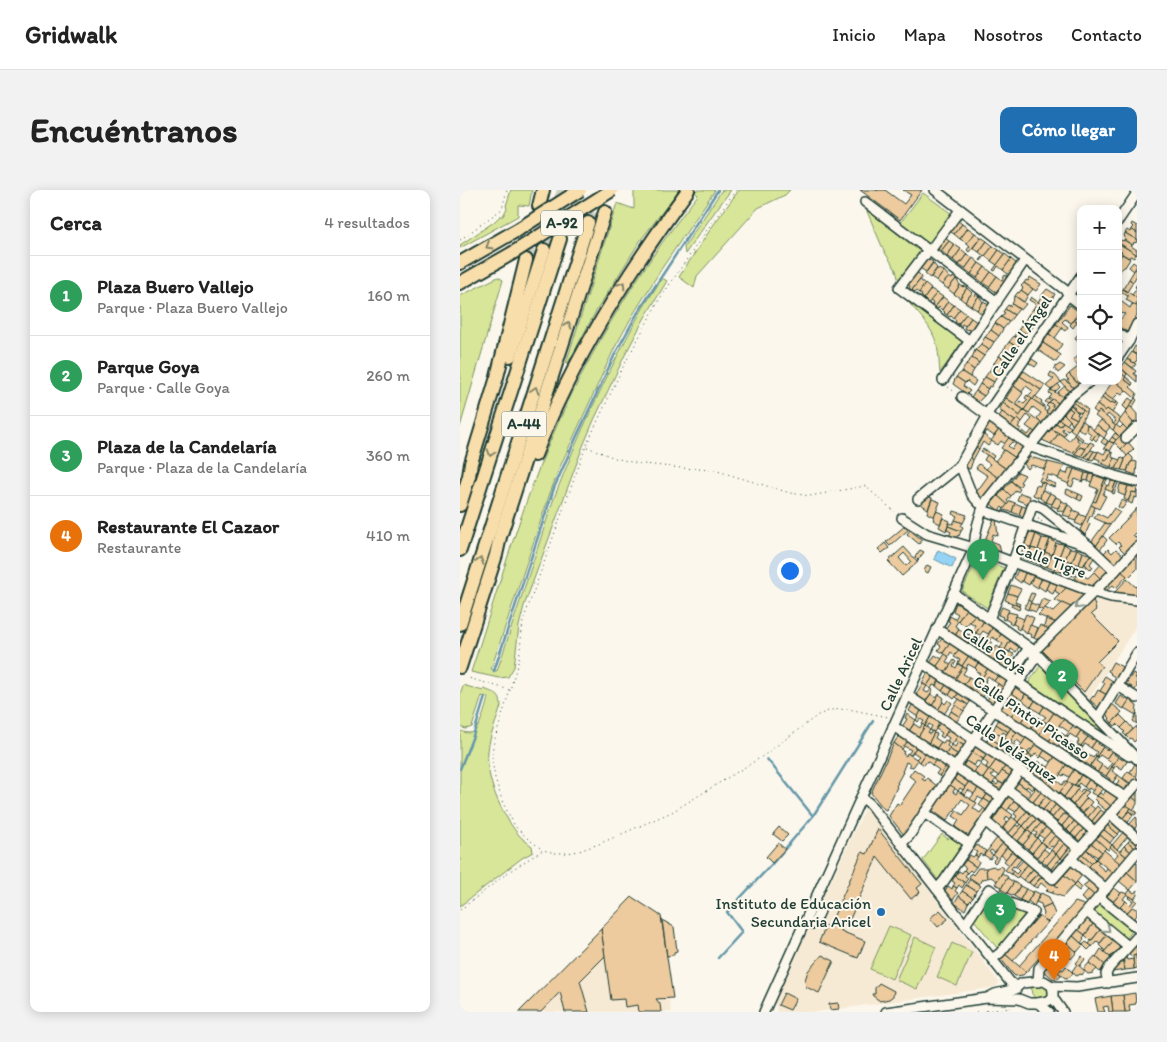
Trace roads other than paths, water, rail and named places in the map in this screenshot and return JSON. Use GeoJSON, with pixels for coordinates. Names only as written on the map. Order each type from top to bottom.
{"type":"FeatureCollection","features":[{"type":"Feature","properties":{"kind":"highway"},"geometry":{"type":"LineString","coordinates":[[539,206],[543,190]]}},
{"type":"Feature","properties":{"kind":"highway","name":"A-92"},"geometry":{"type":"LineString","coordinates":[[460,263],[519,229],[580,190]]}},
{"type":"Feature","properties":{"kind":"highway","name":"A-92"},"geometry":{"type":"LineString","coordinates":[[460,282],[511,254],[612,190]]}},
{"type":"Feature","properties":{"kind":"highway"},"geometry":{"type":"LineString","coordinates":[[496,555],[540,442],[564,388],[612,301],[651,241],[688,190]]}},
{"type":"Feature","properties":{"kind":"highway"},"geometry":{"type":"LineString","coordinates":[[460,667],[604,212]]}},
{"type":"Feature","properties":{"kind":"highway","name":"A-44"},"geometry":{"type":"LineString","coordinates":[[460,624],[588,223]]}},
{"type":"Feature","properties":{"kind":"highway","name":"A-44"},"geometry":{"type":"LineString","coordinates":[[460,550],[560,240]]}},
{"type":"Feature","properties":{"kind":"highway"},"geometry":{"type":"LineString","coordinates":[[460,505],[544,250]]}},
{"type":"Feature","properties":{"kind":"highway"},"geometry":{"type":"LineString","coordinates":[[469,476],[526,260]]}},
{"type":"Feature","properties":{"kind":"street"},"geometry":{"type":"LineString","coordinates":[[935,190],[1077,302]]}},
{"type":"Feature","properties":{"kind":"street"},"geometry":{"type":"LineString","coordinates":[[1122,214],[1137,193]]}},
{"type":"Feature","properties":{"kind":"street"},"geometry":{"type":"LineString","coordinates":[[865,202],[997,302]]}},
{"type":"Feature","properties":{"kind":"street"},"geometry":{"type":"LineString","coordinates":[[960,210],[899,288],[970,341]]}},
{"type":"Feature","properties":{"kind":"street"},"geometry":{"type":"LineString","coordinates":[[943,380],[1026,260]]}},
{"type":"Feature","properties":{"kind":"street","name":"Calle el Ángel"},"geometry":{"type":"LineString","coordinates":[[960,465],[986,415],[1077,282]]}},
{"type":"Feature","properties":{"kind":"street"},"geometry":{"type":"LineString","coordinates":[[1122,351],[1137,324]]}},
{"type":"Feature","properties":{"kind":"street"},"geometry":{"type":"LineString","coordinates":[[1122,336],[1129,341]]}},
{"type":"Feature","properties":{"kind":"street","name":"Calle Aricel"},"geometry":{"type":"LineString","coordinates":[[764,1012],[974,548],[980,506],[1031,447],[1069,398],[1085,385]]}},
{"type":"Feature","properties":{"kind":"street"},"geometry":{"type":"LineString","coordinates":[[962,397],[1031,447],[1137,482]]}},
{"type":"Feature","properties":{"kind":"street"},"geometry":{"type":"LineString","coordinates":[[1126,438],[1137,427]]}},
{"type":"Feature","properties":{"kind":"street"},"geometry":{"type":"LineString","coordinates":[[918,500],[960,465],[972,495],[980,506],[1089,546]]}},
{"type":"Feature","properties":{"kind":"street"},"geometry":{"type":"LineString","coordinates":[[989,619],[1014,562],[1033,504],[1044,509],[1089,546],[1115,571]]}},
{"type":"Feature","properties":{"kind":"street","name":"Calle Tigre"},"geometry":{"type":"LineString","coordinates":[[902,518],[927,534],[974,548],[1093,592],[1111,597],[1137,600]]}},
{"type":"Feature","properties":{"kind":"street"},"geometry":{"type":"LineString","coordinates":[[901,844],[1014,680],[1020,680],[1034,660],[1034,651],[1137,547]]}},
{"type":"Feature","properties":{"kind":"street"},"geometry":{"type":"LineString","coordinates":[[953,593],[1034,651],[1137,760]]}},
{"type":"Feature","properties":{"kind":"street","name":"Calle Goya"},"geometry":{"type":"LineString","coordinates":[[937,629],[1137,760]]}},
{"type":"Feature","properties":{"kind":"street"},"geometry":{"type":"LineString","coordinates":[[1098,718],[1137,653]]}},
{"type":"Feature","properties":{"kind":"street","name":"Calle Pintor Picasso"},"geometry":{"type":"LineString","coordinates":[[922,662],[1125,797]]}},
{"type":"Feature","properties":{"kind":"street"},"geometry":{"type":"LineString","coordinates":[[1118,686],[1137,698]]}},
{"type":"Feature","properties":{"kind":"street","name":"Calle Velázquez"},"geometry":{"type":"LineString","coordinates":[[907,695],[1039,783],[1095,832]]}},
{"type":"Feature","properties":{"kind":"street"},"geometry":{"type":"LineString","coordinates":[[895,722],[955,767],[1001,797]]}},
{"type":"Feature","properties":{"kind":"street"},"geometry":{"type":"LineString","coordinates":[[937,889],[1020,770]]}},
{"type":"Feature","properties":{"kind":"street"},"geometry":{"type":"LineString","coordinates":[[986,821],[1053,879],[1137,784]]}},
{"type":"Feature","properties":{"kind":"street"},"geometry":{"type":"LineString","coordinates":[[1007,789],[1080,849]]}},
{"type":"Feature","properties":{"kind":"street"},"geometry":{"type":"LineString","coordinates":[[861,797],[869,803],[1016,988],[1016,1003]]}},
{"type":"Feature","properties":{"kind":"street"},"geometry":{"type":"LineString","coordinates":[[924,813],[970,844]]}},
{"type":"Feature","properties":{"kind":"street"},"geometry":{"type":"LineString","coordinates":[[1110,814],[1137,838]]}},
{"type":"Feature","properties":{"kind":"street"},"geometry":{"type":"LineString","coordinates":[[1038,982],[1039,968],[1137,852]]}},
{"type":"Feature","properties":{"kind":"street"},"geometry":{"type":"LineString","coordinates":[[1071,859],[1106,888]]}},
{"type":"Feature","properties":{"kind":"street"},"geometry":{"type":"LineString","coordinates":[[965,925],[989,889],[1008,902],[1034,912],[992,960]]}},
{"type":"Feature","properties":{"kind":"street"},"geometry":{"type":"LineString","coordinates":[[1099,897],[1137,928]]}},
{"type":"Feature","properties":{"kind":"street"},"geometry":{"type":"LineString","coordinates":[[805,920],[814,924],[820,911]]}},
{"type":"Feature","properties":{"kind":"street"},"geometry":{"type":"LineString","coordinates":[[1086,912],[1134,940],[1109,968],[1106,974],[1108,983]]}},
{"type":"Feature","properties":{"kind":"street"},"geometry":{"type":"LineString","coordinates":[[987,998],[1016,988],[1022,983],[1044,981],[1052,986],[1077,987],[1137,978]]}},
{"type":"Feature","properties":{"kind":"street"},"geometry":{"type":"LineString","coordinates":[[1052,986],[1053,997],[1063,1012]]}},
{"type":"Feature","properties":{"kind":"street"},"geometry":{"type":"LineString","coordinates":[[886,1012],[987,998],[1016,1003],[1038,1003],[1048,1001],[1077,987]]}},
{"type":"Feature","properties":{"kind":"street"},"geometry":{"type":"LineString","coordinates":[[768,1001],[770,1012]]}},
{"type":"Feature","properties":{"kind":"street"},"geometry":{"type":"LineString","coordinates":[[1038,1003],[1049,1012]]}},
{"type":"Feature","properties":{"kind":"water"},"geometry":{"type":"Polygon","coordinates":[[[938,550],[956,559],[952,568],[934,559],[938,550]]]}},
{"type":"Feature","properties":{"kind":"waterway"},"geometry":{"type":"LineString","coordinates":[[494,671],[554,488],[615,354],[637,314],[718,190]]}},
{"type":"Feature","properties":{"kind":"waterway"},"geometry":{"type":"LineString","coordinates":[[460,769],[485,697]]}},
{"type":"Feature","properties":{"kind":"waterway"},"geometry":{"type":"LineString","coordinates":[[718,958],[742,932],[727,912],[813,816],[873,721]]}},
{"type":"Feature","properties":{"kind":"waterway"},"geometry":{"type":"LineString","coordinates":[[767,759],[813,816]]}},
{"type":"Feature","properties":{"kind":"tunnel"},"geometry":{"type":"LineString","coordinates":[[544,250],[563,190]]}},
{"type":"Feature","properties":{"kind":"tunnel"},"geometry":{"type":"LineString","coordinates":[[560,239],[576,190]]}},
{"type":"Feature","properties":{"kind":"tunnel"},"geometry":{"type":"LineString","coordinates":[[588,223],[599,190]]}},
{"type":"Feature","properties":{"kind":"tunnel"},"geometry":{"type":"LineString","coordinates":[[526,260],[538,211]]}},
{"type":"Feature","properties":{"kind":"place","name":"Plaza Buero Vallejo"},"geometry":{"type":"Point","coordinates":[983,580]}},
{"type":"Feature","properties":{"kind":"place","name":"Parque Goya"},"geometry":{"type":"Point","coordinates":[1062,700]}},
{"type":"Feature","properties":{"kind":"place","name":"Instituto de Educación Secundaria Aricel"},"geometry":{"type":"Point","coordinates":[881,912]}},
{"type":"Feature","properties":{"kind":"place","name":"Plaza de la Candelaría"},"geometry":{"type":"Point","coordinates":[1000,934]}},
{"type":"Feature","properties":{"kind":"place","name":"Restaurante El Cazaor"},"geometry":{"type":"Point","coordinates":[1054,980]}}]}
